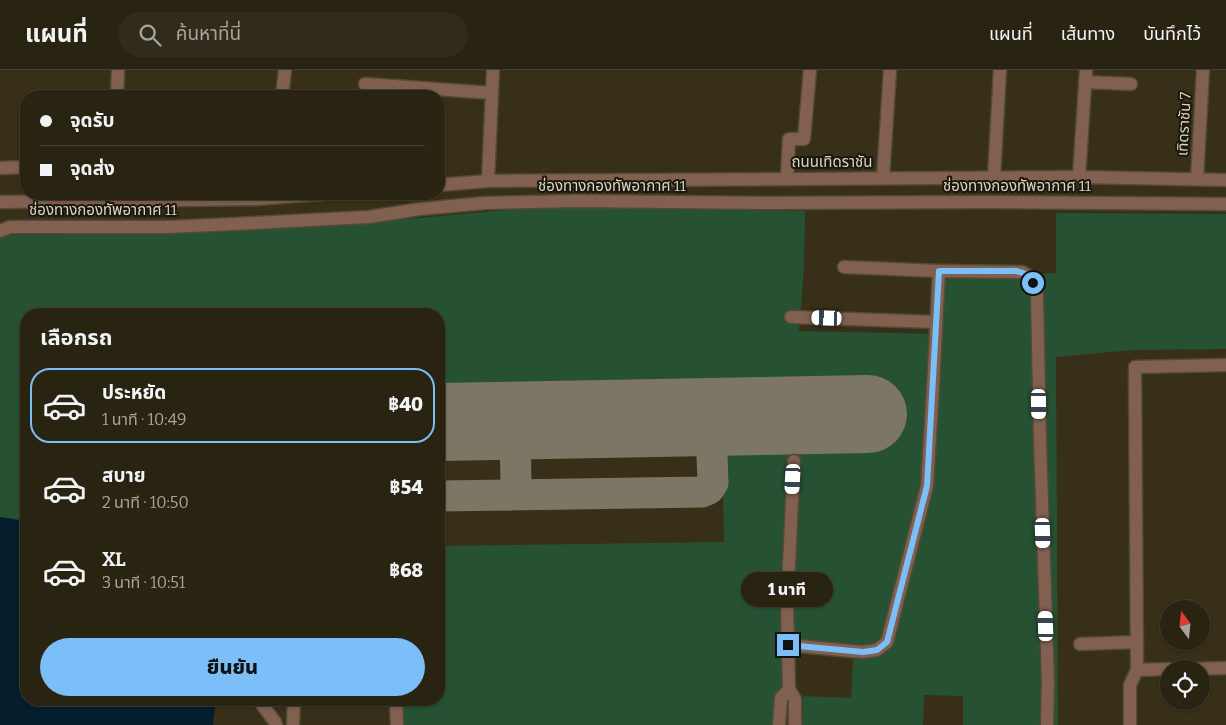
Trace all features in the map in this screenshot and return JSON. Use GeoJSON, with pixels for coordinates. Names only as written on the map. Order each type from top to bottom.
{"type":"FeatureCollection","features":[{"type":"Feature","properties":{"kind":"street"},"geometry":{"type":"LineString","coordinates":[[117,90],[118,70]]}},
{"type":"Feature","properties":{"kind":"street"},"geometry":{"type":"LineString","coordinates":[[283,90],[285,70]]}},
{"type":"Feature","properties":{"kind":"street"},"geometry":{"type":"LineString","coordinates":[[488,181],[493,70]]}},
{"type":"Feature","properties":{"kind":"street"},"geometry":{"type":"LineString","coordinates":[[787,178],[789,139],[804,139],[810,70]]}},
{"type":"Feature","properties":{"kind":"street"},"geometry":{"type":"LineString","coordinates":[[883,178],[890,70]]}},
{"type":"Feature","properties":{"kind":"street"},"geometry":{"type":"LineString","coordinates":[[994,177],[1000,70]]}},
{"type":"Feature","properties":{"kind":"street","name":"เทิดราชัน 7"},"geometry":{"type":"LineString","coordinates":[[1197,179],[1203,70]]}},
{"type":"Feature","properties":{"kind":"street"},"geometry":{"type":"LineString","coordinates":[[1079,177],[1085,76],[1131,84]]}},
{"type":"Feature","properties":{"kind":"street"},"geometry":{"type":"LineString","coordinates":[[366,84],[492,93]]}},
{"type":"Feature","properties":{"kind":"street"},"geometry":{"type":"LineString","coordinates":[[0,168],[20,167]]}},
{"type":"Feature","properties":{"kind":"street","name":"ถนนเทิดราชัน"},"geometry":{"type":"LineString","coordinates":[[445,185],[488,181],[787,178],[1079,177],[1226,180]]}},
{"type":"Feature","properties":{"kind":"street"},"geometry":{"type":"LineString","coordinates":[[0,202],[45,200]]}},
{"type":"Feature","properties":{"kind":"street","name":"ช่องทางกองทัพอากาศ 11"},"geometry":{"type":"LineString","coordinates":[[0,231],[10,227],[170,227],[369,217],[420,209],[485,203],[577,201],[1226,204]]}},
{"type":"Feature","properties":{"kind":"street"},"geometry":{"type":"LineString","coordinates":[[844,267],[1022,272],[1032,278],[1037,296],[1048,681],[1047,725]]}},
{"type":"Feature","properties":{"kind":"street"},"geometry":{"type":"LineString","coordinates":[[788,645],[863,652],[877,650],[887,642],[927,486],[939,271]]}},
{"type":"Feature","properties":{"kind":"street"},"geometry":{"type":"LineString","coordinates":[[791,317],[936,322]]}},
{"type":"Feature","properties":{"kind":"street"},"geometry":{"type":"LineString","coordinates":[[1130,725],[1130,685],[1137,670],[1136,367],[1226,365]]}},
{"type":"Feature","properties":{"kind":"street"},"geometry":{"type":"LineString","coordinates":[[794,461],[787,605],[789,689],[795,699],[795,725]]}},
{"type":"Feature","properties":{"kind":"street"},"geometry":{"type":"LineString","coordinates":[[1080,644],[1137,642]]}},
{"type":"Feature","properties":{"kind":"street"},"geometry":{"type":"LineString","coordinates":[[1210,668],[1226,668]]}},
{"type":"Feature","properties":{"kind":"street"},"geometry":{"type":"LineString","coordinates":[[1137,670],[1160,669]]}},
{"type":"Feature","properties":{"kind":"street"},"geometry":{"type":"LineString","coordinates":[[779,725],[781,698],[789,689]]}},
{"type":"Feature","properties":{"kind":"street"},"geometry":{"type":"LineString","coordinates":[[263,706],[276,725]]}},
{"type":"Feature","properties":{"kind":"street"},"geometry":{"type":"LineString","coordinates":[[293,725],[294,706]]}},
{"type":"Feature","properties":{"kind":"street"},"geometry":{"type":"LineString","coordinates":[[396,706],[397,725]]}},
{"type":"Feature","properties":{"kind":"green space"},"geometry":{"type":"Polygon","coordinates":[[[540,207],[805,211],[804,267],[799,331],[941,334],[945,280],[954,277],[1056,273],[1056,213],[1226,214],[1226,349],[1133,350],[1056,357],[1058,725],[963,725],[963,696],[924,695],[923,725],[802,725],[803,696],[851,698],[854,644],[781,639],[786,725],[402,725],[401,706],[445,706],[445,546],[724,542],[722,437],[875,434],[874,393],[445,400],[445,308],[20,308],[20,520],[0,517],[0,238],[7,235],[241,231],[540,207]]]}},
{"type":"Feature","properties":{"kind":"water"},"geometry":{"type":"Polygon","coordinates":[[[0,517],[20,520],[20,706],[215,706],[213,725],[0,725],[0,517]]]}},
{"type":"Feature","properties":{"kind":"taxiway"},"geometry":{"type":"LineString","coordinates":[[445,496],[702,492],[709,489],[713,483],[711,430],[723,417]]}},
{"type":"Feature","properties":{"kind":"taxiway"},"geometry":{"type":"LineString","coordinates":[[509,495],[516,483],[515,432],[523,421]]}},
{"type":"Feature","properties":{"kind":"runway"},"geometry":{"type":"LineString","coordinates":[[445,422],[868,414]]}},
{"type":"Feature","properties":{"kind":"route"},"geometry":{"type":"LineString","coordinates":[[788,645],[863,652],[877,650],[887,642],[927,486],[939,271],[1016,271],[1027,274],[1032,278],[1033,283]]}}]}
